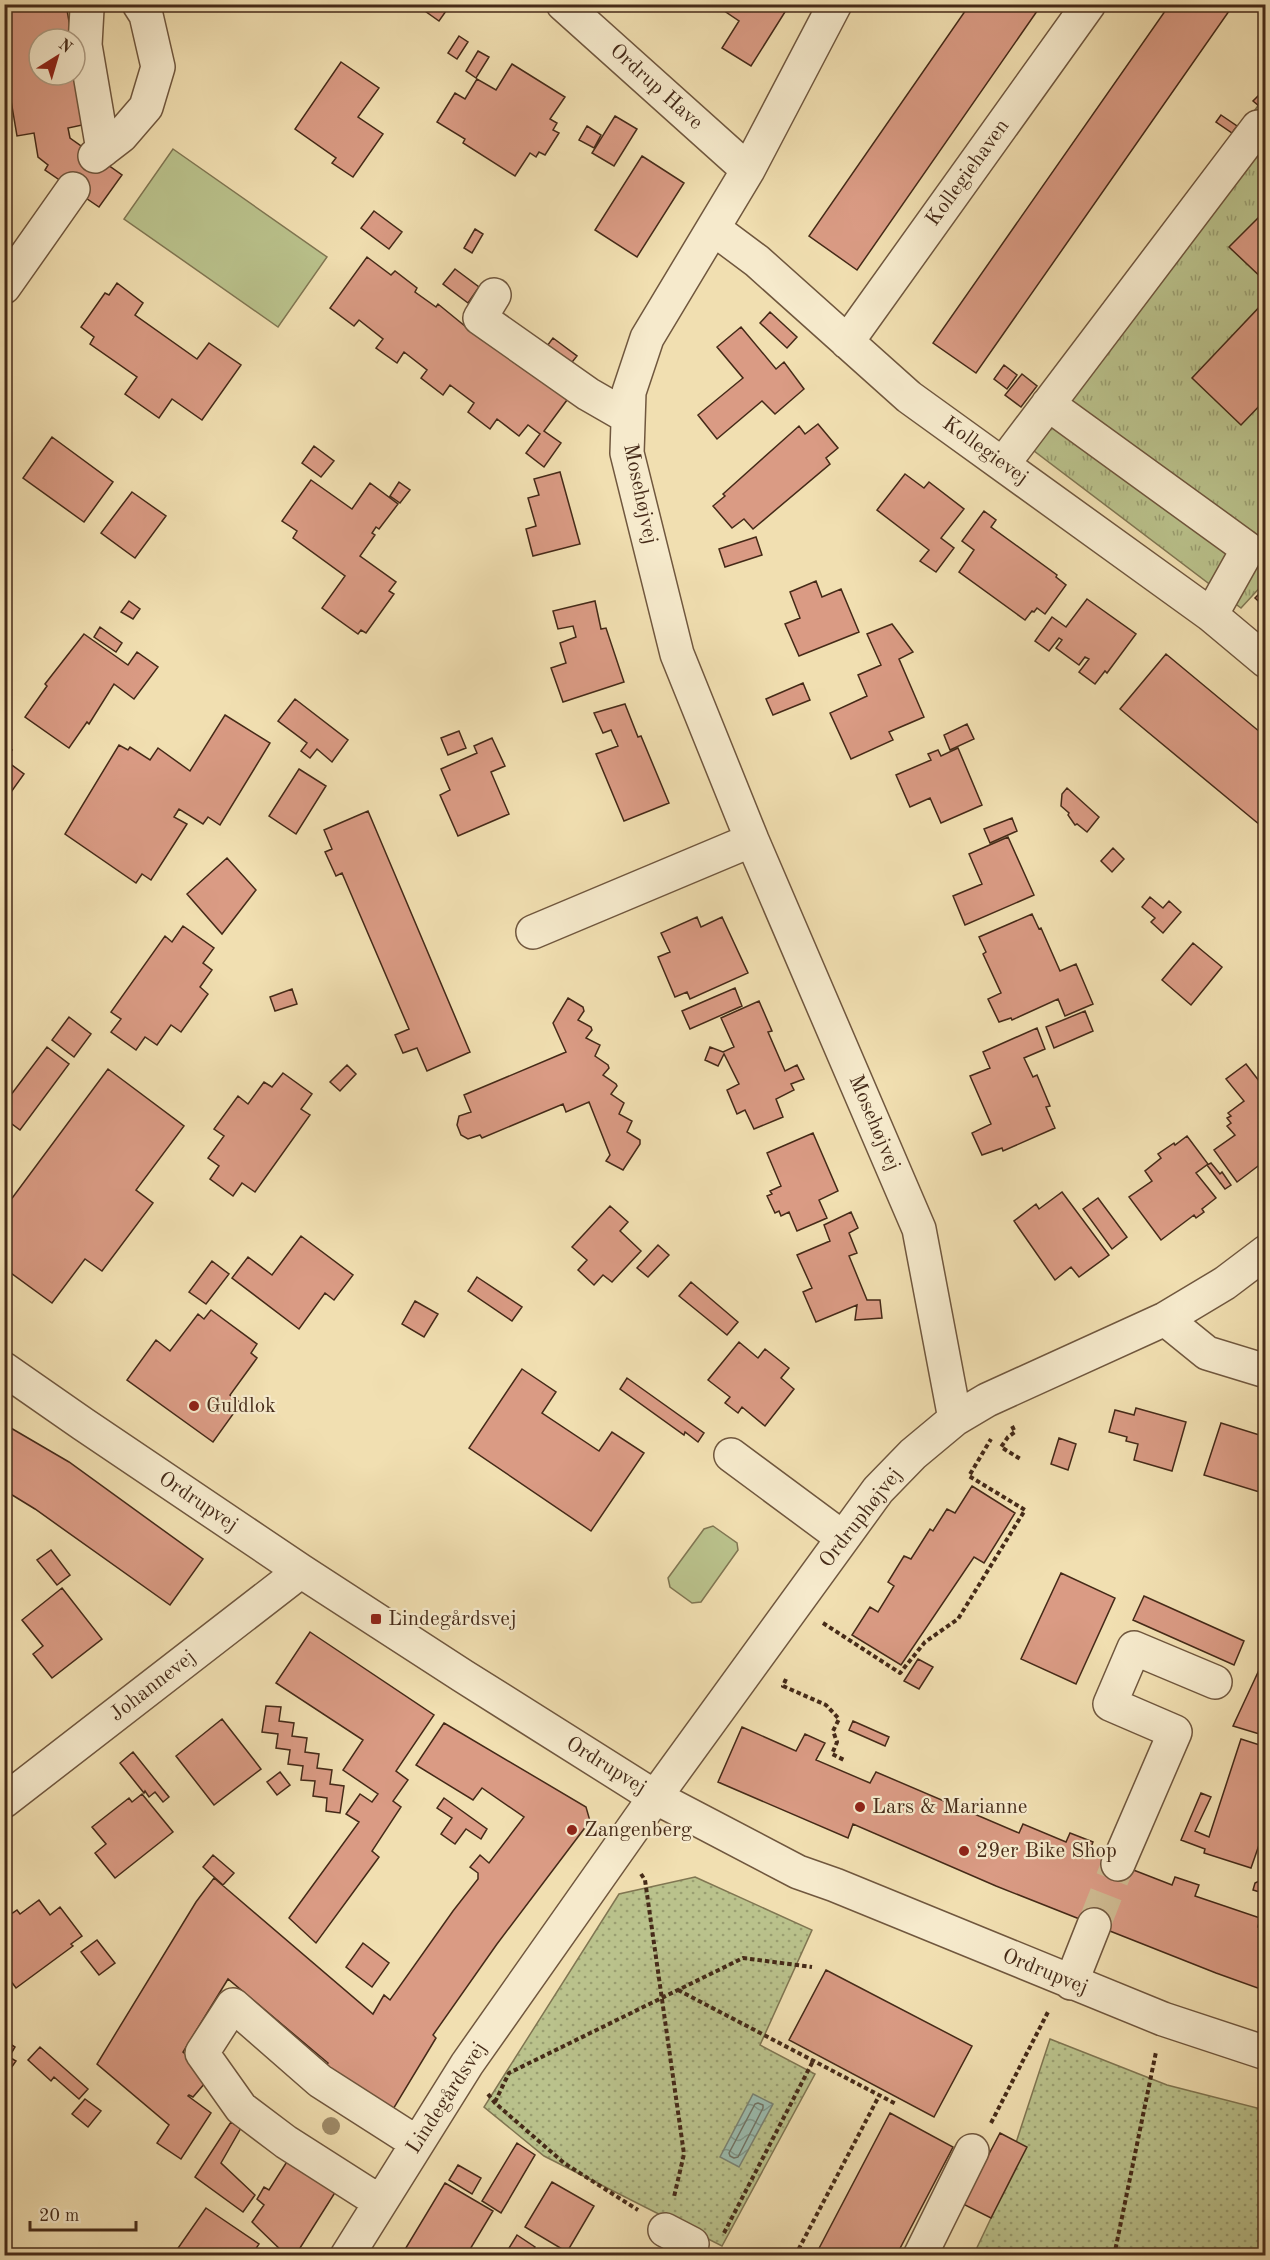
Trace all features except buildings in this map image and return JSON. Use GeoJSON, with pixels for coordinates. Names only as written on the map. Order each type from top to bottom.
{"type":"FeatureCollection","features":[{"type":"Feature","properties":{"kind":"street"},"geometry":{"type":"LineString","coordinates":[[89,4],[85,45],[99,153],[122,136],[146,106],[158,67],[146,15],[139,4]]}},
{"type":"Feature","properties":{"kind":"street","name":"Ordrup Have"},"geometry":{"type":"LineString","coordinates":[[563,4],[748,170]]}},
{"type":"Feature","properties":{"kind":"street","name":"Mosehøjvej"},"geometry":{"type":"LineString","coordinates":[[835,4],[748,170],[647,338],[628,392],[627,453],[677,654],[752,840],[919,1228],[955,1419]]}},
{"type":"Feature","properties":{"kind":"street","name":"Kollegiehaven"},"geometry":{"type":"LineString","coordinates":[[847,342],[1089,4]]}},
{"type":"Feature","properties":{"kind":"street"},"geometry":{"type":"LineString","coordinates":[[1003,464],[1258,127],[1266,133]]}},
{"type":"Feature","properties":{"kind":"street"},"geometry":{"type":"LineString","coordinates":[[4,287],[65,202]]}},
{"type":"Feature","properties":{"kind":"street","name":"Kollegievej"},"geometry":{"type":"LineString","coordinates":[[714,229],[757,261],[909,397],[1211,615],[1266,661]]}},
{"type":"Feature","properties":{"kind":"street"},"geometry":{"type":"LineString","coordinates":[[494,295],[480,318],[588,394],[628,417]]}},
{"type":"Feature","properties":{"kind":"street"},"geometry":{"type":"LineString","coordinates":[[1048,404],[1248,549],[1211,615]]}},
{"type":"Feature","properties":{"kind":"street"},"geometry":{"type":"LineString","coordinates":[[533,932],[752,840]]}},
{"type":"Feature","properties":{"kind":"street","name":"Ordruphøjvej"},"geometry":{"type":"LineString","coordinates":[[655,1797],[878,1490],[913,1454],[955,1419],[987,1400],[1165,1319],[1225,1283],[1266,1252]]}},
{"type":"Feature","properties":{"kind":"street"},"geometry":{"type":"LineString","coordinates":[[1165,1319],[1207,1353],[1266,1371]]}},
{"type":"Feature","properties":{"kind":"street","name":"Ordrupvej"},"geometry":{"type":"LineString","coordinates":[[4,1369],[301,1571],[655,1797],[798,1872],[1163,2019],[1266,2053]]}},
{"type":"Feature","properties":{"kind":"street"},"geometry":{"type":"LineString","coordinates":[[731,1455],[843,1538]]}},
{"type":"Feature","properties":{"kind":"street","name":"Johannevej"},"geometry":{"type":"LineString","coordinates":[[4,1801],[301,1571]]}},
{"type":"Feature","properties":{"kind":"street"},"geometry":{"type":"LineString","coordinates":[[1118,1864],[1174,1732],[1110,1704],[1134,1648],[1215,1682]]}},
{"type":"Feature","properties":{"kind":"street","name":"Lindegårdsvej"},"geometry":{"type":"LineString","coordinates":[[347,2256],[467,2064],[655,1797]]}},
{"type":"Feature","properties":{"kind":"street"},"geometry":{"type":"LineString","coordinates":[[1068,1981],[1094,1925]]}},
{"type":"Feature","properties":{"kind":"street"},"geometry":{"type":"LineString","coordinates":[[380,2202],[286,2142],[241,2108],[202,2053],[233,2005],[320,2081],[417,2143]]}},
{"type":"Feature","properties":{"kind":"street"},"geometry":{"type":"LineString","coordinates":[[920,2256],[972,2151]]}},
{"type":"Feature","properties":{"kind":"path"},"geometry":{"type":"LineString","coordinates":[[1003,1430],[1012,1426],[1015,1432],[1008,1437],[1002,1447],[1022,1460]]}},
{"type":"Feature","properties":{"kind":"path"},"geometry":{"type":"LineString","coordinates":[[794,1604],[900,1673],[925,1642],[958,1619],[1025,1510],[969,1476],[995,1433]]}},
{"type":"Feature","properties":{"kind":"path"},"geometry":{"type":"LineString","coordinates":[[788,1676],[783,1686],[826,1705],[839,1719],[833,1731],[837,1742],[832,1754],[844,1760]]}},
{"type":"Feature","properties":{"kind":"path"},"geometry":{"type":"LineString","coordinates":[[620,1846],[645,1880],[684,2154],[681,2243]]}},
{"type":"Feature","properties":{"kind":"path"},"geometry":{"type":"LineString","coordinates":[[495,2103],[509,2073],[743,1958],[812,1967]]}},
{"type":"Feature","properties":{"kind":"path"},"geometry":{"type":"LineString","coordinates":[[972,2151],[993,2120],[1068,1981]]}},
{"type":"Feature","properties":{"kind":"path"},"geometry":{"type":"LineString","coordinates":[[678,1990],[896,2104]]}},
{"type":"Feature","properties":{"kind":"path"},"geometry":{"type":"LineString","coordinates":[[1114,2256],[1163,2019]]}},
{"type":"Feature","properties":{"kind":"path"},"geometry":{"type":"LineString","coordinates":[[467,2064],[495,2103],[564,2163],[681,2243],[724,2233],[813,2061]]}},
{"type":"Feature","properties":{"kind":"path"},"geometry":{"type":"LineString","coordinates":[[795,2256],[879,2096]]}},
{"type":"Feature","properties":{"kind":"green space"},"geometry":{"type":"Polygon","coordinates":[[[1265,96],[1265,582],[1241,608],[1017,438],[1265,96]]]}},
{"type":"Feature","properties":{"kind":"green space"},"geometry":{"type":"Polygon","coordinates":[[[173,149],[327,257],[278,327],[124,219],[173,149]]]}},
{"type":"Feature","properties":{"kind":"green space"},"geometry":{"type":"Polygon","coordinates":[[[713,1526],[737,1543],[738,1550],[701,1602],[692,1603],[670,1587],[668,1578],[704,1529],[713,1526]]]}},
{"type":"Feature","properties":{"kind":"green space"},"geometry":{"type":"Polygon","coordinates":[[[695,1877],[812,1930],[760,2045],[815,2074],[722,2246],[544,2156],[484,2107],[619,1894],[695,1877]]]}},
{"type":"Feature","properties":{"kind":"green space"},"geometry":{"type":"Polygon","coordinates":[[[1050,2039],[1167,2085],[1265,2110],[1265,2255],[973,2256],[992,2216],[1050,2039]]]}},
{"type":"Feature","properties":{"kind":"water"},"geometry":{"type":"Polygon","coordinates":[[[753,2094],[773,2104],[739,2167],[720,2157],[753,2094]]]}},
{"type":"Feature","properties":{"kind":"tunnel"},"geometry":{"type":"LineString","coordinates":[[1094,1925],[1118,1864]]}},
{"type":"Feature","properties":{"kind":"place","name":"Guldlok"},"geometry":{"type":"Point","coordinates":[194,1406]}},
{"type":"Feature","properties":{"kind":"place","name":"Lindegårdsvej"},"geometry":{"type":"Point","coordinates":[376,1619]}},
{"type":"Feature","properties":{"kind":"place","name":"Lars & Marianne"},"geometry":{"type":"Point","coordinates":[860,1807]}},
{"type":"Feature","properties":{"kind":"place","name":"Zangenberg"},"geometry":{"type":"Point","coordinates":[572,1830]}},
{"type":"Feature","properties":{"kind":"place","name":"29er Bike Shop"},"geometry":{"type":"Point","coordinates":[964,1851]}}]}
